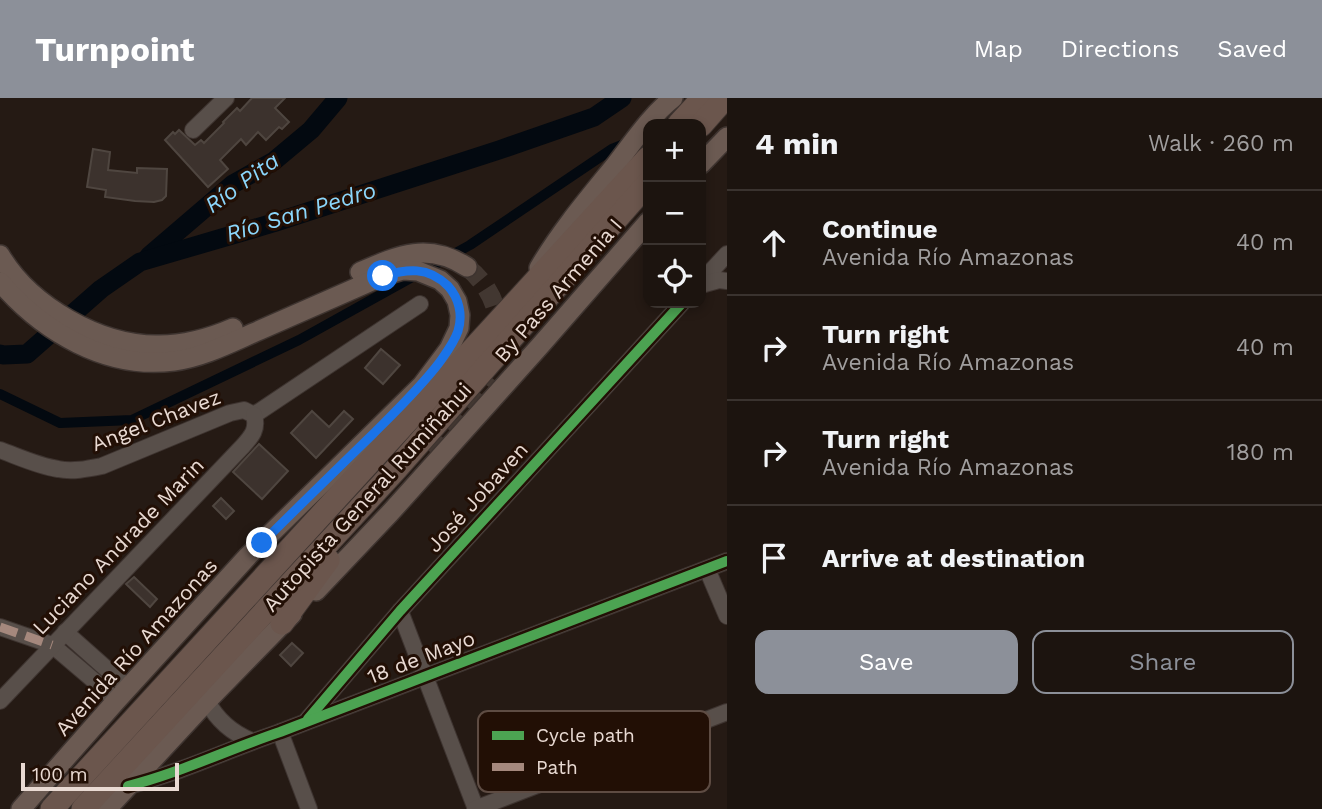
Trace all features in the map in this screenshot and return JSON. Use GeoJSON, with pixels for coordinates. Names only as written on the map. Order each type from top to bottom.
{"type":"FeatureCollection","features":[{"type":"Feature","properties":{"kind":"highway"},"geometry":{"type":"LineString","coordinates":[[684,119],[704,98]]}},
{"type":"Feature","properties":{"kind":"highway"},"geometry":{"type":"LineString","coordinates":[[706,119],[725,98]]}},
{"type":"Feature","properties":{"kind":"highway","name":"Autopista General Rumiñahui"},"geometry":{"type":"LineString","coordinates":[[52,809],[523,296],[643,172]]}},
{"type":"Feature","properties":{"kind":"highway","name":"Autopista General Rumiñahui"},"geometry":{"type":"LineString","coordinates":[[83,809],[397,468],[643,173]]}},
{"type":"Feature","properties":{"kind":"highway"},"geometry":{"type":"LineString","coordinates":[[282,623],[397,468]]}},
{"type":"Feature","properties":{"kind":"main road","name":"By Pass Armenia I"},"geometry":{"type":"LineString","coordinates":[[652,119],[673,98]]}},
{"type":"Feature","properties":{"kind":"main road","name":"By Pass Armenia I"},"geometry":{"type":"LineString","coordinates":[[523,296],[564,228],[643,130]]}},
{"type":"Feature","properties":{"kind":"main road"},"geometry":{"type":"LineString","coordinates":[[706,159],[727,137]]}},
{"type":"Feature","properties":{"kind":"main road","name":"By Pass Armenia I"},"geometry":{"type":"LineString","coordinates":[[107,809],[207,701],[394,508],[643,228]]}},
{"type":"Feature","properties":{"kind":"main road","name":"Avenida Río Amazonas"},"geometry":{"type":"LineString","coordinates":[[0,282],[33,305],[61,335],[102,344],[151,345],[180,344],[214,336],[395,257],[418,252],[439,254],[467,267]]}},
{"type":"Feature","properties":{"kind":"main road","name":"Avenida Río Amazonas"},"geometry":{"type":"LineString","coordinates":[[0,255],[33,305]]}},
{"type":"Feature","properties":{"kind":"main road","name":"Avenida Río Amazonas"},"geometry":{"type":"LineString","coordinates":[[21,809],[248,556],[422,385],[457,335],[459,307],[446,285],[427,274],[403,270],[383,276],[191,358],[141,362],[118,358],[102,344]]}},
{"type":"Feature","properties":{"kind":"street"},"geometry":{"type":"LineString","coordinates":[[193,130],[226,98]]}},
{"type":"Feature","properties":{"kind":"street"},"geometry":{"type":"LineString","coordinates":[[706,278],[727,254]]}},
{"type":"Feature","properties":{"kind":"street"},"geometry":{"type":"LineString","coordinates":[[706,283],[727,281]]}},
{"type":"Feature","properties":{"kind":"street","name":"Angel Chavez"},"geometry":{"type":"LineString","coordinates":[[0,450],[46,467],[82,470],[102,466],[230,413],[244,410],[254,415],[420,304]]}},
{"type":"Feature","properties":{"kind":"street","name":"José Jobaven"},"geometry":{"type":"LineString","coordinates":[[306,721],[400,611],[677,308]]}},
{"type":"Feature","properties":{"kind":"street","name":"Luciano Andrade Marin"},"geometry":{"type":"LineString","coordinates":[[0,701],[243,446],[257,424],[254,415]]}},
{"type":"Feature","properties":{"kind":"street","name":"18 de Mayo"},"geometry":{"type":"LineString","coordinates":[[128,786],[280,732],[727,561]]}},
{"type":"Feature","properties":{"kind":"street"},"geometry":{"type":"LineString","coordinates":[[707,569],[727,616]]}},
{"type":"Feature","properties":{"kind":"street"},"geometry":{"type":"LineString","coordinates":[[400,611],[476,809],[520,792]]}},
{"type":"Feature","properties":{"kind":"street"},"geometry":{"type":"LineString","coordinates":[[0,627],[52,645],[106,690],[122,694]]}},
{"type":"Feature","properties":{"kind":"street"},"geometry":{"type":"LineString","coordinates":[[65,632],[122,694]]}},
{"type":"Feature","properties":{"kind":"street"},"geometry":{"type":"LineString","coordinates":[[207,701],[225,726],[252,741]]}},
{"type":"Feature","properties":{"kind":"street"},"geometry":{"type":"LineString","coordinates":[[710,719],[727,712]]}},
{"type":"Feature","properties":{"kind":"street"},"geometry":{"type":"LineString","coordinates":[[280,732],[309,809]]}},
{"type":"Feature","properties":{"kind":"building"},"geometry":{"type":"Polygon","coordinates":[[[252,98],[285,98],[275,108],[289,122],[282,129],[279,127],[266,140],[258,132],[246,145],[241,139],[220,160],[228,169],[208,187],[165,140],[179,130],[195,145],[201,140],[204,143],[237,108],[240,111],[252,98]]]}},
{"type":"Feature","properties":{"kind":"building"},"geometry":{"type":"Polygon","coordinates":[[[93,149],[110,152],[108,170],[137,173],[137,168],[167,169],[166,196],[154,202],[135,201],[105,197],[106,190],[87,187],[93,149]]]}},
{"type":"Feature","properties":{"kind":"building"},"geometry":{"type":"Polygon","coordinates":[[[381,349],[400,365],[383,384],[365,368],[381,349]]]}},
{"type":"Feature","properties":{"kind":"building"},"geometry":{"type":"Polygon","coordinates":[[[312,411],[329,427],[344,411],[353,419],[316,458],[291,433],[312,411]]]}},
{"type":"Feature","properties":{"kind":"building"},"geometry":{"type":"Polygon","coordinates":[[[259,444],[288,471],[262,499],[233,472],[259,444]]]}},
{"type":"Feature","properties":{"kind":"building"},"geometry":{"type":"Polygon","coordinates":[[[221,498],[234,511],[226,519],[213,506],[221,498]]]}},
{"type":"Feature","properties":{"kind":"building"},"geometry":{"type":"Polygon","coordinates":[[[134,577],[157,599],[150,607],[126,584],[134,577]]]}},
{"type":"Feature","properties":{"kind":"building"},"geometry":{"type":"Polygon","coordinates":[[[292,643],[303,653],[291,666],[280,655],[292,643]]]}},
{"type":"Feature","properties":{"kind":"waterway","name":"Río Pita"},"geometry":{"type":"LineString","coordinates":[[149,256],[233,184],[274,161],[311,130],[338,98]]}},
{"type":"Feature","properties":{"kind":"waterway","name":"Río San Pedro"},"geometry":{"type":"LineString","coordinates":[[0,354],[27,354],[101,289],[140,262],[273,223],[499,150],[594,117],[622,98]]}},
{"type":"Feature","properties":{"kind":"waterway"},"geometry":{"type":"LineString","coordinates":[[0,394],[60,423],[132,420],[299,340],[470,245],[612,149],[627,143]]}},
{"type":"Feature","properties":{"kind":"tunnel"},"geometry":{"type":"LineString","coordinates":[[467,267],[481,281],[491,297],[499,334]]}},
{"type":"Feature","properties":{"kind":"tunnel"},"geometry":{"type":"LineString","coordinates":[[433,454],[489,376]]}},
{"type":"Feature","properties":{"kind":"marked path"},"geometry":{"type":"LineString","coordinates":[[0,627],[52,645]]}},
{"type":"Feature","properties":{"kind":"cycle path"},"geometry":{"type":"LineString","coordinates":[[308,719],[400,611],[677,308]]}},
{"type":"Feature","properties":{"kind":"cycle path"},"geometry":{"type":"LineString","coordinates":[[128,786],[185,768],[727,561]]}},
{"type":"Feature","properties":{"kind":"route"},"geometry":{"type":"LineString","coordinates":[[262,543],[422,385],[457,335],[459,307],[450,289],[440,280],[418,271],[403,270],[383,276]]}}]}
